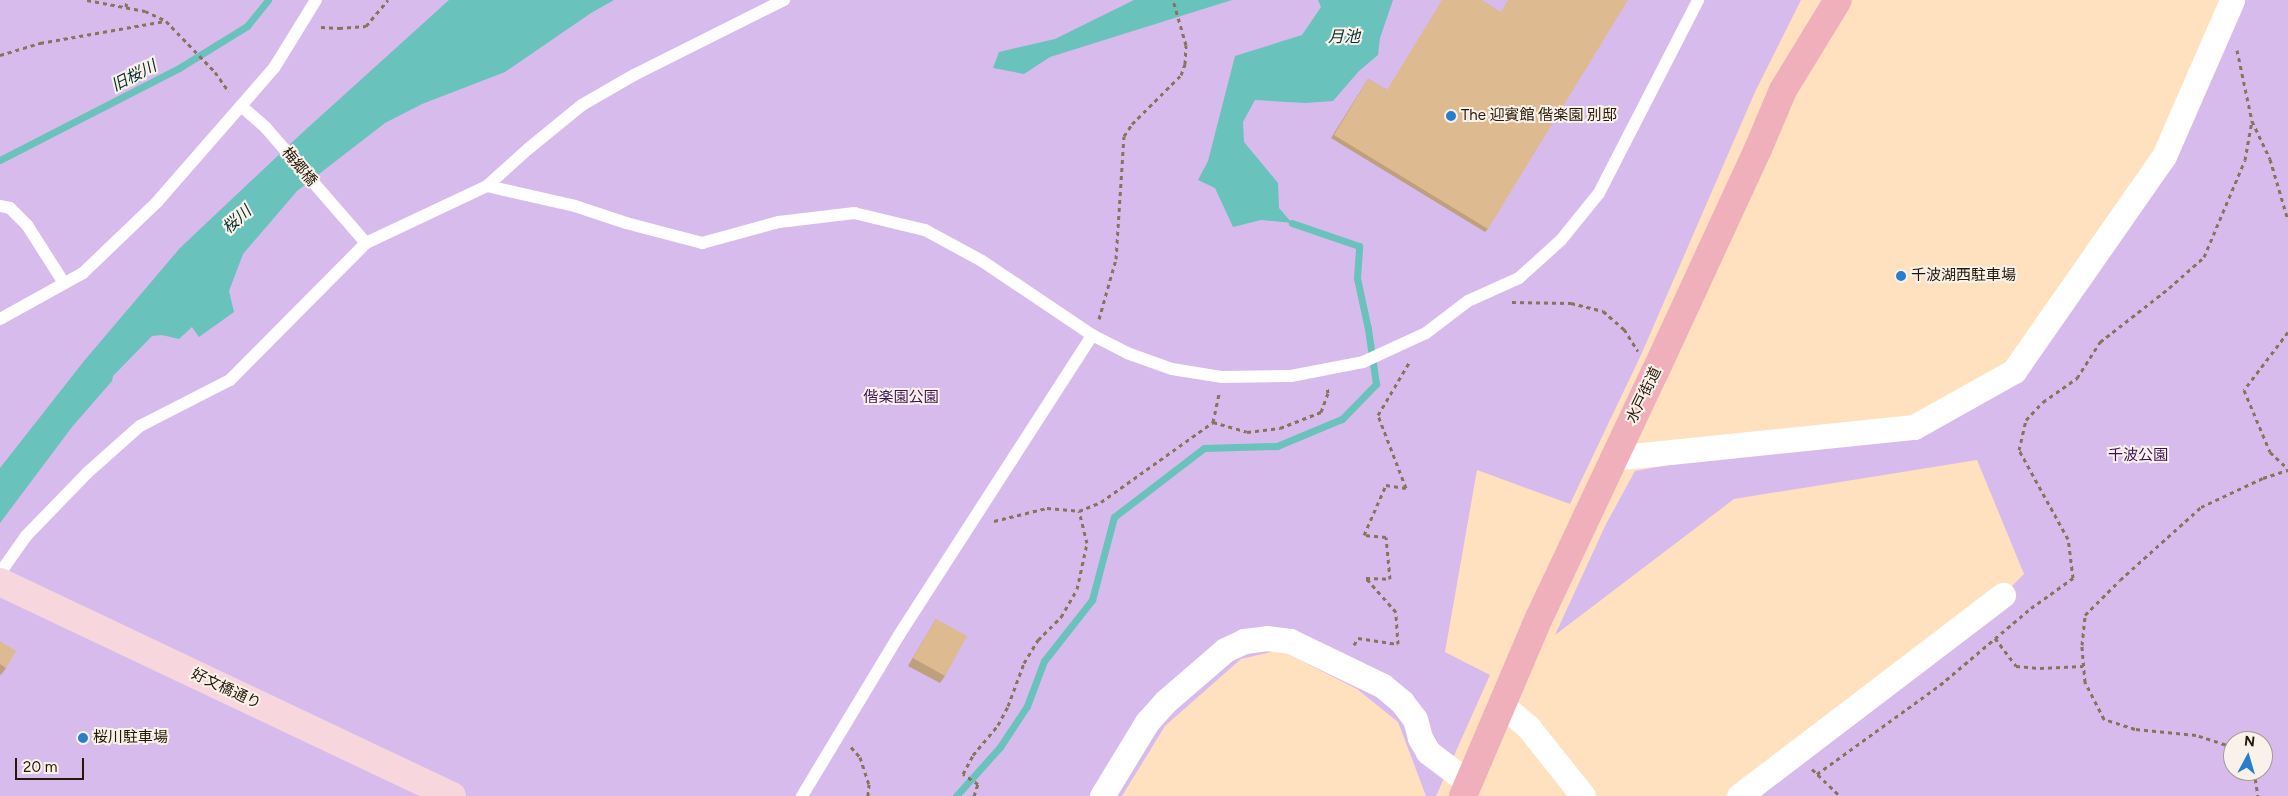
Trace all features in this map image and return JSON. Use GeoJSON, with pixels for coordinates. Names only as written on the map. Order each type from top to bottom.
{"type":"FeatureCollection","features":[{"type":"Feature","properties":{"kind":"main road","name":"水戸街道"},"geometry":{"type":"LineString","coordinates":[[1466,789],[1539,618],[1612,458],[1655,372],[1758,150],[1783,90],[1838,0]]}},
{"type":"Feature","properties":{"kind":"street"},"geometry":{"type":"LineString","coordinates":[[1612,458],[1914,427],[2014,371],[2164,156],[2232,0]]}},
{"type":"Feature","properties":{"kind":"street","name":"好文橋通り"},"geometry":{"type":"LineString","coordinates":[[2,580],[452,796]]}},
{"type":"Feature","properties":{"kind":"street"},"geometry":{"type":"LineString","coordinates":[[1739,796],[2003,595]]}},
{"type":"Feature","properties":{"kind":"street"},"geometry":{"type":"LineString","coordinates":[[1102,796],[1147,722],[1166,702],[1225,650],[1244,641],[1267,638],[1290,641],[1383,686],[1402,702],[1415,719],[1420,738],[1428,752],[1466,789]]}},
{"type":"Feature","properties":{"kind":"street"},"geometry":{"type":"LineString","coordinates":[[1502,704],[1529,728],[1583,796]]}},
{"type":"Feature","properties":{"kind":"lane"},"geometry":{"type":"LineString","coordinates":[[0,319],[83,272],[158,202],[274,68],[316,0]]}},
{"type":"Feature","properties":{"kind":"lane"},"geometry":{"type":"LineString","coordinates":[[2,580],[26,536],[87,473],[140,426],[230,380],[366,243],[487,186],[528,149],[582,105],[634,75],[784,0]]}},
{"type":"Feature","properties":{"kind":"lane"},"geometry":{"type":"LineString","coordinates":[[487,186],[575,206],[626,223],[702,243],[779,222],[854,213],[925,230],[982,261],[1092,335],[1127,353],[1172,369],[1222,377],[1291,376],[1363,362],[1426,334],[1468,301],[1519,278],[1561,240],[1599,193],[1698,0]]}},
{"type":"Feature","properties":{"kind":"lane","name":"梅郷橋"},"geometry":{"type":"LineString","coordinates":[[240,106],[266,128],[366,243]]}},
{"type":"Feature","properties":{"kind":"lane"},"geometry":{"type":"LineString","coordinates":[[0,206],[10,208],[28,225],[64,283]]}},
{"type":"Feature","properties":{"kind":"lane"},"geometry":{"type":"LineString","coordinates":[[802,796],[899,635],[1092,335]]}},
{"type":"Feature","properties":{"kind":"path"},"geometry":{"type":"LineString","coordinates":[[88,0],[145,11],[166,21],[215,72],[240,106]]}},
{"type":"Feature","properties":{"kind":"path"},"geometry":{"type":"LineString","coordinates":[[126,7],[127,0]]}},
{"type":"Feature","properties":{"kind":"path"},"geometry":{"type":"LineString","coordinates":[[301,25],[339,28],[366,26],[388,0]]}},
{"type":"Feature","properties":{"kind":"path"},"geometry":{"type":"LineString","coordinates":[[1092,335],[1102,313],[1116,259],[1124,136],[1132,124],[1181,75],[1185,64],[1186,45],[1173,0]]}},
{"type":"Feature","properties":{"kind":"path"},"geometry":{"type":"LineString","coordinates":[[0,55],[40,43],[166,21]]}},
{"type":"Feature","properties":{"kind":"path"},"geometry":{"type":"LineString","coordinates":[[2237,48],[2237,58],[2252,121],[2270,159],[2288,220]]}},
{"type":"Feature","properties":{"kind":"path"},"geometry":{"type":"LineString","coordinates":[[1817,774],[1940,685],[1995,638],[2072,578],[2068,539],[2019,450],[2026,420],[2042,402],[2077,378],[2100,342],[2170,288],[2204,257],[2245,160],[2252,121]]}},
{"type":"Feature","properties":{"kind":"path"},"geometry":{"type":"LineString","coordinates":[[1468,301],[1571,303],[1603,310],[1624,328],[1655,372]]}},
{"type":"Feature","properties":{"kind":"path"},"geometry":{"type":"LineString","coordinates":[[2223,744],[2196,735],[2135,728],[2104,719],[2085,682],[2082,645],[2085,615],[2120,580],[2201,507],[2263,478],[2288,469],[2270,452],[2244,390],[2288,332]]}},
{"type":"Feature","properties":{"kind":"path"},"geometry":{"type":"LineString","coordinates":[[1342,665],[1358,638],[1398,644],[1396,612],[1366,578],[1390,579],[1386,537],[1364,535],[1386,486],[1406,488],[1378,415],[1426,334]]}},
{"type":"Feature","properties":{"kind":"path"},"geometry":{"type":"LineString","coordinates":[[1213,422],[1247,432],[1280,428],[1320,412],[1328,393],[1327,369]]}},
{"type":"Feature","properties":{"kind":"path"},"geometry":{"type":"LineString","coordinates":[[969,527],[1047,508],[1078,511],[1101,502],[1213,422],[1222,377]]}},
{"type":"Feature","properties":{"kind":"path"},"geometry":{"type":"LineString","coordinates":[[974,796],[978,784],[963,774],[973,755],[998,725],[1008,706],[1024,663],[1038,640],[1061,617],[1077,589],[1087,544],[1078,511]]}},
{"type":"Feature","properties":{"kind":"path"},"geometry":{"type":"LineString","coordinates":[[1995,638],[2016,666],[2040,668],[2083,666]]}},
{"type":"Feature","properties":{"kind":"path"},"geometry":{"type":"LineString","coordinates":[[840,733],[860,757],[869,784],[868,796]]}},
{"type":"Feature","properties":{"kind":"path"},"geometry":{"type":"LineString","coordinates":[[1795,754],[1840,796]]}},
{"type":"Feature","properties":{"kind":"path"},"geometry":{"type":"LineString","coordinates":[[2256,781],[2258,796]]}},
{"type":"Feature","properties":{"kind":"green space","name":"偕楽園公園"},"geometry":{"type":"Polygon","coordinates":[[[0,0],[1801,0],[1755,92],[1641,355],[1570,504],[1477,470],[1445,652],[1490,675],[1436,796],[1426,796],[1398,722],[1357,689],[1280,650],[1241,659],[1165,726],[1122,796],[0,796],[0,0]]]}},
{"type":"Feature","properties":{"kind":"green space","name":"千波公園"},"geometry":{"type":"Polygon","coordinates":[[[2234,0],[2288,0],[2288,796],[1746,796],[2003,595],[2024,574],[1977,460],[1734,499],[1555,635],[1606,524],[1635,471],[1837,435],[1914,427],[2014,371],[2164,156],[2234,0]]]}},
{"type":"Feature","properties":{"kind":"water","name":"桜川"},"geometry":{"type":"Polygon","coordinates":[[[449,0],[614,0],[591,13],[505,72],[422,104],[385,123],[297,191],[243,254],[229,291],[234,312],[199,337],[192,327],[179,339],[162,335],[152,336],[113,376],[112,381],[72,427],[0,523],[0,468],[84,361],[180,248],[302,133],[449,0]]]}},
{"type":"Feature","properties":{"kind":"water"},"geometry":{"type":"Polygon","coordinates":[[[1134,0],[1232,0],[1050,57],[1024,74],[993,68],[999,52],[1055,39],[1134,0]]]}},
{"type":"Feature","properties":{"kind":"water","name":"月池"},"geometry":{"type":"Polygon","coordinates":[[[1318,0],[1393,0],[1380,38],[1378,55],[1359,71],[1333,101],[1305,103],[1255,100],[1243,122],[1244,142],[1278,183],[1279,208],[1292,223],[1261,220],[1233,227],[1215,188],[1198,180],[1208,161],[1235,56],[1302,35],[1321,7],[1318,0]]]}},
{"type":"Feature","properties":{"kind":"building","name":"The 迎賓館 偕楽園 別邸"},"geometry":{"type":"Polygon","coordinates":[[[1442,0],[1482,0],[1501,12],[1508,0],[1628,0],[1488,229],[1334,135],[1368,79],[1387,90],[1442,0]]]}},
{"type":"Feature","properties":{"kind":"building"},"geometry":{"type":"Polygon","coordinates":[[[936,619],[967,636],[945,676],[913,658],[936,619]]]}},
{"type":"Feature","properties":{"kind":"building"},"geometry":{"type":"Polygon","coordinates":[[[0,641],[16,651],[6,668],[0,664],[0,641]]]}},
{"type":"Feature","properties":{"kind":"waterway","name":"旧桜川"},"geometry":{"type":"LineString","coordinates":[[0,160],[179,68],[247,26],[268,0]]}},
{"type":"Feature","properties":{"kind":"waterway"},"geometry":{"type":"LineString","coordinates":[[956,796],[1000,747],[1027,706],[1044,661],[1092,600],[1114,517],[1204,448],[1277,446],[1342,419],[1376,384],[1368,329],[1357,278],[1359,246],[1292,223]]}},
{"type":"Feature","properties":{"kind":"place","name":"The 迎賓館 偕楽園 別邸"},"geometry":{"type":"Point","coordinates":[1451,116]}},
{"type":"Feature","properties":{"kind":"place","name":"千波湖西駐車場"},"geometry":{"type":"Point","coordinates":[1901,276]}},
{"type":"Feature","properties":{"kind":"place","name":"桜川駐車場"},"geometry":{"type":"Point","coordinates":[83,738]}}]}
